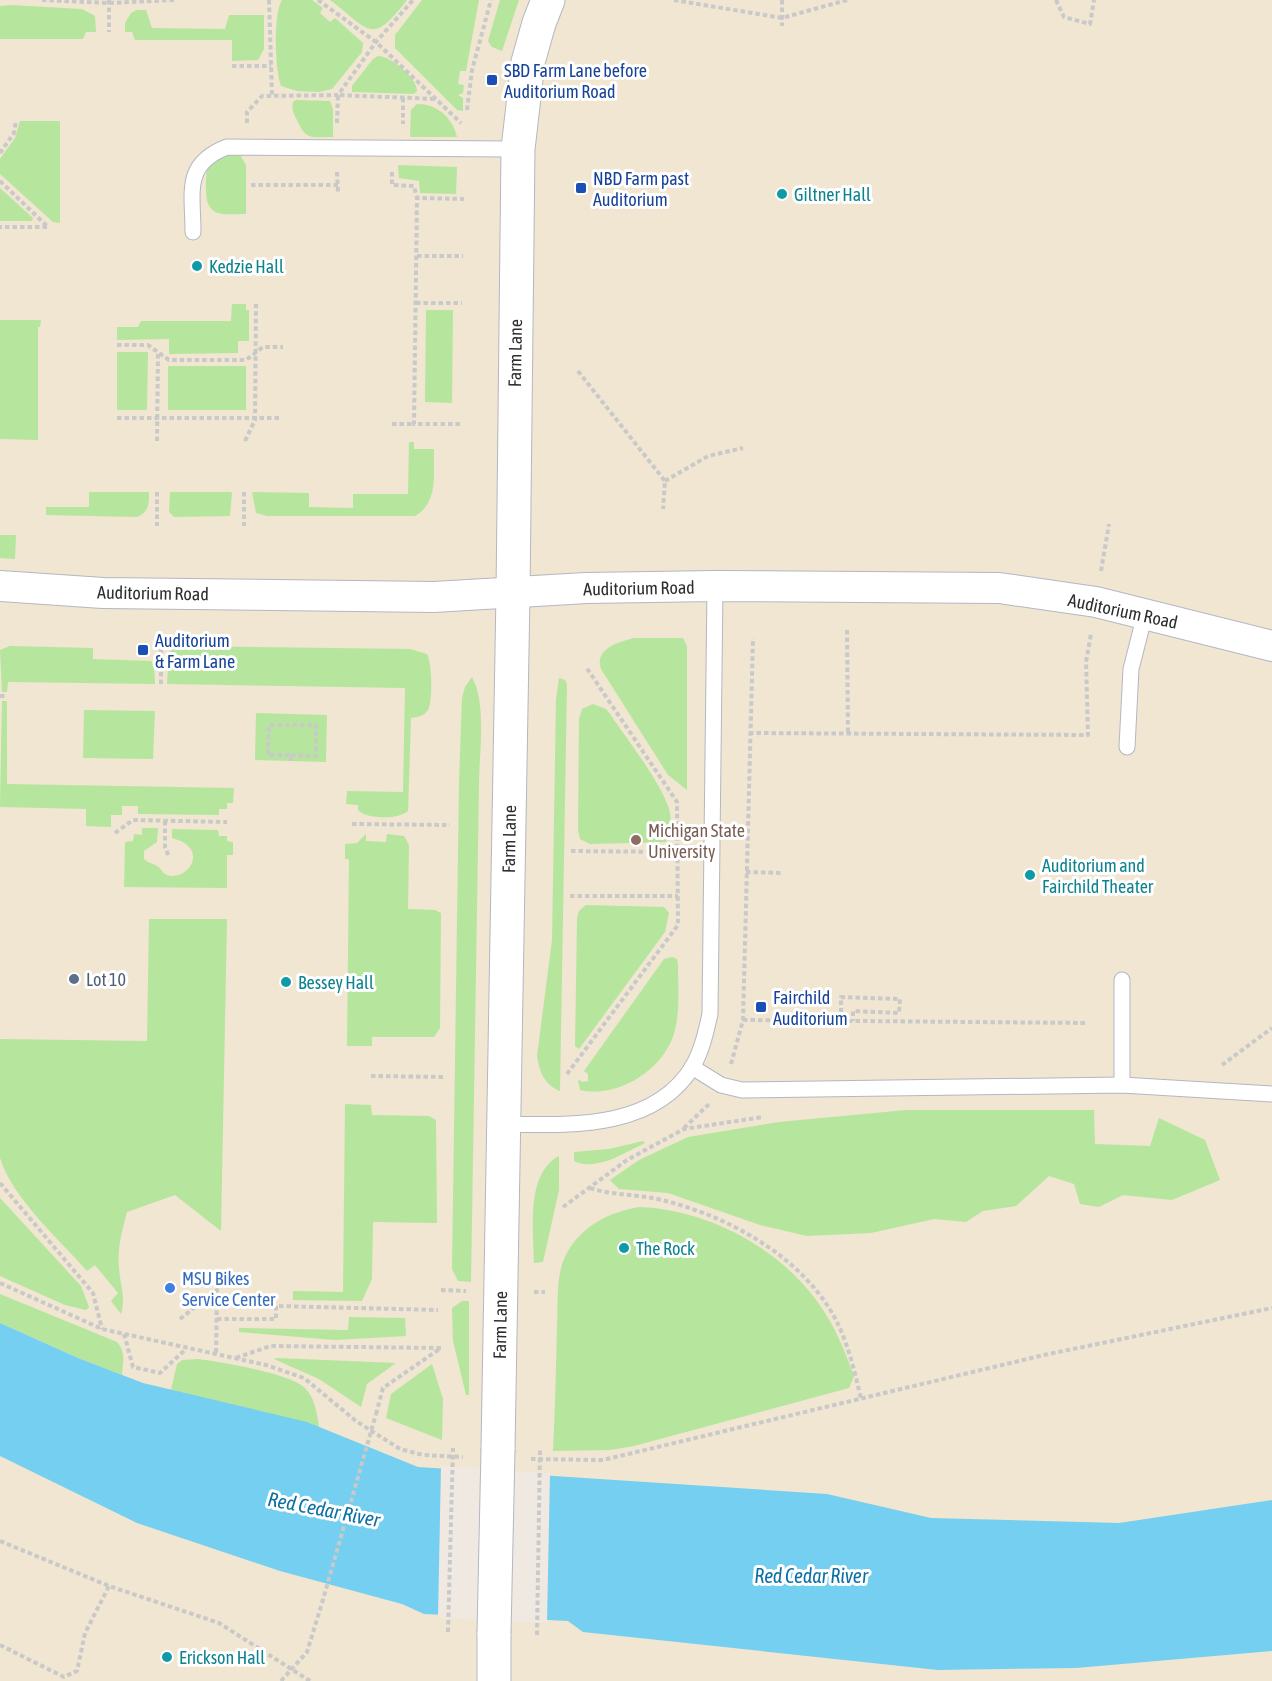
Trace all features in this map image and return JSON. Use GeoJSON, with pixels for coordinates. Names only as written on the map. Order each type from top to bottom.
{"type":"FeatureCollection","features":[{"type":"Feature","properties":{"kind":"street","name":"Farm Lane"},"geometry":{"type":"LineString","coordinates":[[494,1681],[513,594],[518,149],[528,62],[548,0]]}},
{"type":"Feature","properties":{"kind":"street","name":"Auditorium Road"},"geometry":{"type":"LineString","coordinates":[[0,586],[103,593],[434,597],[586,588],[715,586],[999,588],[1096,602],[1272,646]]}},
{"type":"Feature","properties":{"kind":"lane"},"geometry":{"type":"LineString","coordinates":[[193,232],[192,185],[199,164],[210,154],[227,147],[518,149]]}},
{"type":"Feature","properties":{"kind":"lane"},"geometry":{"type":"LineString","coordinates":[[503,1124],[567,1125],[626,1118],[673,1089],[692,1067],[704,1041],[710,1014],[715,586]]}},
{"type":"Feature","properties":{"kind":"lane"},"geometry":{"type":"LineString","coordinates":[[1127,747],[1131,669],[1145,614]]}},
{"type":"Feature","properties":{"kind":"lane"},"geometry":{"type":"LineString","coordinates":[[1122,980],[1122,1085]]}},
{"type":"Feature","properties":{"kind":"lane"},"geometry":{"type":"LineString","coordinates":[[692,1067],[721,1085],[742,1090],[1122,1085],[1272,1094]]}},
{"type":"Feature","properties":{"kind":"path"},"geometry":{"type":"LineString","coordinates":[[42,0],[174,0]]}},
{"type":"Feature","properties":{"kind":"path"},"geometry":{"type":"LineString","coordinates":[[269,0],[272,95]]}},
{"type":"Feature","properties":{"kind":"path"},"geometry":{"type":"LineString","coordinates":[[318,0],[376,42],[466,128]]}},
{"type":"Feature","properties":{"kind":"path"},"geometry":{"type":"LineString","coordinates":[[338,192],[338,95],[376,42],[412,0]]}},
{"type":"Feature","properties":{"kind":"path"},"geometry":{"type":"LineString","coordinates":[[467,110],[472,70],[481,29],[491,0]]}},
{"type":"Feature","properties":{"kind":"path"},"geometry":{"type":"LineString","coordinates":[[674,0],[782,18],[847,0]]}},
{"type":"Feature","properties":{"kind":"path"},"geometry":{"type":"LineString","coordinates":[[782,0],[782,26]]}},
{"type":"Feature","properties":{"kind":"path"},"geometry":{"type":"LineString","coordinates":[[1056,0],[1064,17],[1090,24],[1094,0]]}},
{"type":"Feature","properties":{"kind":"path"},"geometry":{"type":"LineString","coordinates":[[109,1],[109,32]]}},
{"type":"Feature","properties":{"kind":"path"},"geometry":{"type":"LineString","coordinates":[[232,66],[271,66]]}},
{"type":"Feature","properties":{"kind":"path"},"geometry":{"type":"LineString","coordinates":[[247,147],[247,112],[262,96],[338,95],[436,99]]}},
{"type":"Feature","properties":{"kind":"path"},"geometry":{"type":"LineString","coordinates":[[0,153],[14,133],[16,121]]}},
{"type":"Feature","properties":{"kind":"path"},"geometry":{"type":"LineString","coordinates":[[0,182],[48,227],[0,227]]}},
{"type":"Feature","properties":{"kind":"path"},"geometry":{"type":"LineString","coordinates":[[250,185],[338,185]]}},
{"type":"Feature","properties":{"kind":"path"},"geometry":{"type":"LineString","coordinates":[[414,424],[417,198],[464,199]]}},
{"type":"Feature","properties":{"kind":"path"},"geometry":{"type":"LineString","coordinates":[[417,256],[463,256]]}},
{"type":"Feature","properties":{"kind":"path"},"geometry":{"type":"LineString","coordinates":[[416,303],[462,303]]}},
{"type":"Feature","properties":{"kind":"path"},"geometry":{"type":"LineString","coordinates":[[245,441],[255,418],[255,304]]}},
{"type":"Feature","properties":{"kind":"path"},"geometry":{"type":"LineString","coordinates":[[117,345],[148,345],[169,360],[246,360],[263,347],[283,347]]}},
{"type":"Feature","properties":{"kind":"path"},"geometry":{"type":"LineString","coordinates":[[158,352],[158,441]]}},
{"type":"Feature","properties":{"kind":"path"},"geometry":{"type":"LineString","coordinates":[[578,371],[666,481],[663,509]]}},
{"type":"Feature","properties":{"kind":"path"},"geometry":{"type":"LineString","coordinates":[[117,418],[282,418]]}},
{"type":"Feature","properties":{"kind":"path"},"geometry":{"type":"LineString","coordinates":[[392,424],[460,424]]}},
{"type":"Feature","properties":{"kind":"path"},"geometry":{"type":"LineString","coordinates":[[666,481],[708,456],[743,448]]}},
{"type":"Feature","properties":{"kind":"path"},"geometry":{"type":"LineString","coordinates":[[158,492],[158,526]]}},
{"type":"Feature","properties":{"kind":"path"},"geometry":{"type":"LineString","coordinates":[[244,492],[244,526]]}},
{"type":"Feature","properties":{"kind":"path"},"geometry":{"type":"LineString","coordinates":[[847,630],[848,733]]}},
{"type":"Feature","properties":{"kind":"path"},"geometry":{"type":"LineString","coordinates":[[563,1207],[627,1160],[684,1129],[708,1104],[729,1070],[742,1020],[753,638]]}},
{"type":"Feature","properties":{"kind":"path"},"geometry":{"type":"LineString","coordinates":[[161,640],[161,684]]}},
{"type":"Feature","properties":{"kind":"path"},"geometry":{"type":"LineString","coordinates":[[749,733],[1088,735],[1086,662]]}},
{"type":"Feature","properties":{"kind":"path"},"geometry":{"type":"LineString","coordinates":[[567,1074],[678,925],[677,802],[586,667]]}},
{"type":"Feature","properties":{"kind":"path"},"geometry":{"type":"LineString","coordinates":[[0,696],[8,696]]}},
{"type":"Feature","properties":{"kind":"path"},"geometry":{"type":"LineString","coordinates":[[269,725],[316,725],[316,756],[291,755],[268,755],[269,725]]}},
{"type":"Feature","properties":{"kind":"path"},"geometry":{"type":"LineString","coordinates":[[291,755],[291,762]]}},
{"type":"Feature","properties":{"kind":"path"},"geometry":{"type":"LineString","coordinates":[[115,833],[133,820],[227,822]]}},
{"type":"Feature","properties":{"kind":"path"},"geometry":{"type":"LineString","coordinates":[[165,821],[165,847],[169,857]]}},
{"type":"Feature","properties":{"kind":"path"},"geometry":{"type":"LineString","coordinates":[[352,824],[450,825]]}},
{"type":"Feature","properties":{"kind":"path"},"geometry":{"type":"LineString","coordinates":[[571,851],[678,852]]}},
{"type":"Feature","properties":{"kind":"path"},"geometry":{"type":"LineString","coordinates":[[746,872],[783,873]]}},
{"type":"Feature","properties":{"kind":"path"},"geometry":{"type":"LineString","coordinates":[[570,896],[678,896]]}},
{"type":"Feature","properties":{"kind":"path"},"geometry":{"type":"LineString","coordinates":[[841,1020],[842,998],[900,999],[899,1012],[853,1011],[853,1021]]}},
{"type":"Feature","properties":{"kind":"path"},"geometry":{"type":"LineString","coordinates":[[742,1020],[1088,1023]]}},
{"type":"Feature","properties":{"kind":"path"},"geometry":{"type":"LineString","coordinates":[[371,1076],[445,1077]]}},
{"type":"Feature","properties":{"kind":"path"},"geometry":{"type":"LineString","coordinates":[[684,1129],[766,1116]]}},
{"type":"Feature","properties":{"kind":"path"},"geometry":{"type":"LineString","coordinates":[[0,1183],[93,1293],[102,1329]]}},
{"type":"Feature","properties":{"kind":"path"},"geometry":{"type":"LineString","coordinates":[[589,1188],[612,1195],[661,1199],[717,1219],[767,1246],[806,1279],[835,1319],[848,1350],[861,1399]]}},
{"type":"Feature","properties":{"kind":"path"},"geometry":{"type":"LineString","coordinates":[[0,1283],[102,1329],[266,1365],[304,1377],[356,1421],[400,1449],[423,1455],[498,1455],[603,1460],[1044,1355],[1272,1308]]}},
{"type":"Feature","properties":{"kind":"path"},"geometry":{"type":"LineString","coordinates":[[180,1319],[217,1290],[216,1355]]}},
{"type":"Feature","properties":{"kind":"path"},"geometry":{"type":"LineString","coordinates":[[283,1300],[283,1306]]}},
{"type":"Feature","properties":{"kind":"path"},"geometry":{"type":"LineString","coordinates":[[217,1319],[276,1319],[276,1306],[438,1310]]}},
{"type":"Feature","properties":{"kind":"path"},"geometry":{"type":"LineString","coordinates":[[124,1334],[133,1367],[160,1373],[186,1349]]}},
{"type":"Feature","properties":{"kind":"path"},"geometry":{"type":"LineString","coordinates":[[234,1359],[270,1346],[441,1348],[383,1388],[307,1653],[281,1681]]}},
{"type":"Feature","properties":{"kind":"path"},"geometry":{"type":"LineString","coordinates":[[448,1632],[453,1449]]}},
{"type":"Feature","properties":{"kind":"path"},"geometry":{"type":"LineString","coordinates":[[537,1635],[540,1450]]}},
{"type":"Feature","properties":{"kind":"path"},"geometry":{"type":"LineString","coordinates":[[0,1541],[109,1586],[219,1623],[310,1681]]}},
{"type":"Feature","properties":{"kind":"path"},"geometry":{"type":"LineString","coordinates":[[0,1645],[64,1677],[77,1671],[85,1633],[109,1586]]}},
{"type":"Feature","properties":{"kind":"shaded area","name":"Michigan State University"},"geometry":{"type":"Polygon","coordinates":[[[0,0],[1272,0],[1272,1681],[0,1681],[0,0]]]}},
{"type":"Feature","properties":{"kind":"green space"},"geometry":{"type":"Polygon","coordinates":[[[282,0],[312,0],[323,8],[320,13],[330,22],[335,18],[363,43],[362,52],[332,89],[319,92],[297,91],[281,86],[277,68],[276,42],[277,17],[282,0]]]}},
{"type":"Feature","properties":{"kind":"green space"},"geometry":{"type":"Polygon","coordinates":[[[330,0],[407,0],[386,24],[370,29],[330,0]]]}},
{"type":"Feature","properties":{"kind":"green space"},"geometry":{"type":"Polygon","coordinates":[[[422,0],[479,0],[466,71],[460,71],[458,84],[464,85],[463,93],[458,95],[463,98],[463,111],[457,110],[395,48],[395,35],[422,0]]]}},
{"type":"Feature","properties":{"kind":"green space"},"geometry":{"type":"Polygon","coordinates":[[[500,0],[519,0],[502,51],[492,47],[488,41],[500,0]]]}},
{"type":"Feature","properties":{"kind":"green space"},"geometry":{"type":"Polygon","coordinates":[[[0,6],[82,9],[95,16],[96,32],[86,32],[83,39],[0,39],[0,6]]]}},
{"type":"Feature","properties":{"kind":"green space"},"geometry":{"type":"Polygon","coordinates":[[[136,10],[146,10],[152,28],[225,29],[229,15],[264,15],[264,49],[258,60],[232,61],[232,40],[135,40],[132,32],[125,32],[125,23],[131,13],[136,10]]]}},
{"type":"Feature","properties":{"kind":"green space"},"geometry":{"type":"Polygon","coordinates":[[[378,56],[390,60],[408,74],[417,91],[414,94],[352,92],[352,86],[373,59],[378,56]]]}},
{"type":"Feature","properties":{"kind":"green space"},"geometry":{"type":"Polygon","coordinates":[[[296,100],[330,101],[333,109],[333,137],[315,137],[303,132],[293,109],[293,102],[296,100]]]}},
{"type":"Feature","properties":{"kind":"green space"},"geometry":{"type":"Polygon","coordinates":[[[417,104],[431,106],[443,113],[451,123],[457,137],[410,137],[411,110],[417,104]]]}},
{"type":"Feature","properties":{"kind":"green space"},"geometry":{"type":"Polygon","coordinates":[[[20,121],[60,121],[60,223],[53,222],[0,174],[0,159],[15,138],[20,121]]]}},
{"type":"Feature","properties":{"kind":"green space"},"geometry":{"type":"Polygon","coordinates":[[[233,152],[240,155],[246,165],[246,214],[217,213],[209,206],[207,199],[206,178],[209,161],[233,152]]]}},
{"type":"Feature","properties":{"kind":"green space"},"geometry":{"type":"Polygon","coordinates":[[[398,165],[457,167],[456,194],[420,193],[419,181],[399,178],[398,165]]]}},
{"type":"Feature","properties":{"kind":"green space"},"geometry":{"type":"Polygon","coordinates":[[[0,188],[33,218],[32,221],[0,221],[0,188]]]}},
{"type":"Feature","properties":{"kind":"green space"},"geometry":{"type":"Polygon","coordinates":[[[232,304],[246,304],[246,310],[249,310],[249,341],[238,341],[238,353],[169,354],[169,339],[117,340],[117,327],[138,327],[141,321],[231,321],[232,304]]]}},
{"type":"Feature","properties":{"kind":"green space"},"geometry":{"type":"Polygon","coordinates":[[[426,310],[453,310],[452,403],[425,402],[426,310]]]}},
{"type":"Feature","properties":{"kind":"green space"},"geometry":{"type":"Polygon","coordinates":[[[0,320],[41,320],[40,327],[38,327],[38,440],[0,439],[0,320]]]}},
{"type":"Feature","properties":{"kind":"green space"},"geometry":{"type":"Polygon","coordinates":[[[117,352],[148,352],[147,410],[117,410],[117,352]]]}},
{"type":"Feature","properties":{"kind":"green space"},"geometry":{"type":"Polygon","coordinates":[[[168,366],[246,366],[246,410],[168,410],[168,366]]]}},
{"type":"Feature","properties":{"kind":"green space"},"geometry":{"type":"Polygon","coordinates":[[[409,442],[414,442],[414,449],[434,449],[434,477],[431,495],[423,510],[415,516],[267,516],[256,513],[252,492],[309,493],[309,507],[353,508],[353,494],[408,494],[409,442]]]}},
{"type":"Feature","properties":{"kind":"green space"},"geometry":{"type":"Polygon","coordinates":[[[89,492],[149,492],[148,504],[144,513],[137,517],[46,515],[46,507],[89,507],[89,492]]]}},
{"type":"Feature","properties":{"kind":"green space"},"geometry":{"type":"Polygon","coordinates":[[[170,492],[232,492],[230,516],[174,517],[169,512],[170,492]]]}},
{"type":"Feature","properties":{"kind":"green space"},"geometry":{"type":"Polygon","coordinates":[[[0,535],[16,535],[15,559],[0,558],[0,535]]]}},
{"type":"Feature","properties":{"kind":"green space"},"geometry":{"type":"Polygon","coordinates":[[[634,638],[683,638],[687,646],[687,790],[668,775],[601,669],[601,656],[604,651],[615,644],[634,638]]]}},
{"type":"Feature","properties":{"kind":"green space"},"geometry":{"type":"Polygon","coordinates":[[[10,646],[93,648],[93,659],[151,661],[154,665],[155,684],[8,682],[7,692],[2,692],[0,650],[10,646]]]}},
{"type":"Feature","properties":{"kind":"green space"},"geometry":{"type":"Polygon","coordinates":[[[178,646],[410,649],[427,654],[431,673],[431,699],[426,712],[421,716],[411,718],[408,811],[397,816],[375,817],[362,813],[358,810],[358,805],[346,804],[347,791],[403,792],[405,688],[167,684],[169,652],[178,646]]]}},
{"type":"Feature","properties":{"kind":"green space"},"geometry":{"type":"Polygon","coordinates":[[[472,677],[477,688],[481,730],[471,1282],[458,1281],[452,1269],[459,782],[462,698],[465,687],[472,677]]]}},
{"type":"Feature","properties":{"kind":"green space"},"geometry":{"type":"Polygon","coordinates":[[[559,678],[565,680],[567,684],[560,1091],[550,1085],[544,1077],[537,1056],[552,940],[556,699],[559,678]]]}},
{"type":"Feature","properties":{"kind":"green space"},"geometry":{"type":"Polygon","coordinates":[[[2,701],[7,701],[7,784],[234,788],[233,803],[227,803],[227,809],[219,809],[219,815],[138,814],[138,806],[122,806],[122,815],[111,815],[111,827],[86,826],[86,809],[0,807],[2,701]]]}},
{"type":"Feature","properties":{"kind":"green space"},"geometry":{"type":"Polygon","coordinates":[[[593,704],[606,709],[610,714],[664,796],[671,819],[666,842],[590,844],[580,839],[578,830],[579,719],[582,709],[593,704]]]}},
{"type":"Feature","properties":{"kind":"green space"},"geometry":{"type":"Polygon","coordinates":[[[84,710],[155,711],[153,759],[83,758],[84,710]]]}},
{"type":"Feature","properties":{"kind":"green space"},"geometry":{"type":"Polygon","coordinates":[[[256,713],[327,715],[326,762],[255,760],[256,713]]]}},
{"type":"Feature","properties":{"kind":"green space"},"geometry":{"type":"Polygon","coordinates":[[[142,828],[158,828],[157,842],[144,851],[144,859],[165,874],[175,876],[188,869],[193,856],[191,849],[184,843],[172,838],[172,829],[218,830],[219,836],[227,836],[227,841],[233,842],[233,855],[227,855],[227,888],[124,887],[125,842],[133,841],[134,834],[142,835],[142,828]]]}},
{"type":"Feature","properties":{"kind":"green space"},"geometry":{"type":"Polygon","coordinates":[[[366,834],[366,841],[386,842],[387,834],[404,836],[409,845],[408,909],[435,910],[441,913],[440,1028],[434,1037],[372,1037],[372,1046],[347,1046],[349,859],[345,859],[345,844],[357,843],[366,834]]]}},
{"type":"Feature","properties":{"kind":"green space"},"geometry":{"type":"Polygon","coordinates":[[[586,905],[664,907],[669,913],[665,932],[579,1049],[575,1046],[577,918],[579,911],[586,905]]]}},
{"type":"Feature","properties":{"kind":"green space"},"geometry":{"type":"Polygon","coordinates":[[[149,919],[227,919],[221,1231],[175,1195],[127,1212],[119,1254],[123,1296],[121,1314],[111,1301],[118,1293],[95,1265],[87,1271],[50,1232],[26,1203],[6,1173],[0,1158],[0,1039],[147,1041],[149,919]]]}},
{"type":"Feature","properties":{"kind":"green space"},"geometry":{"type":"Polygon","coordinates":[[[672,957],[677,959],[678,965],[678,1014],[670,1044],[662,1057],[639,1078],[625,1085],[595,1092],[580,1090],[578,1079],[582,1082],[588,1081],[588,1074],[584,1071],[664,959],[672,957]]]}},
{"type":"Feature","properties":{"kind":"green space"},"geometry":{"type":"Polygon","coordinates":[[[345,1104],[371,1105],[372,1115],[429,1116],[436,1120],[437,1223],[373,1222],[372,1279],[362,1301],[293,1300],[293,1291],[343,1292],[345,1104]]]}},
{"type":"Feature","properties":{"kind":"green space"},"geometry":{"type":"Polygon","coordinates":[[[906,1110],[1094,1110],[1095,1144],[1150,1146],[1159,1118],[1205,1140],[1220,1180],[1172,1200],[1123,1195],[1099,1207],[1080,1204],[1074,1184],[1049,1176],[1016,1206],[983,1211],[966,1222],[934,1219],[871,1233],[807,1236],[760,1225],[668,1193],[619,1189],[610,1180],[639,1160],[688,1137],[779,1122],[906,1110]]]}},
{"type":"Feature","properties":{"kind":"green space"},"geometry":{"type":"Polygon","coordinates":[[[643,1141],[645,1143],[601,1163],[583,1164],[574,1161],[574,1152],[609,1149],[643,1141]]]}},
{"type":"Feature","properties":{"kind":"green space"},"geometry":{"type":"Polygon","coordinates":[[[559,1156],[559,1190],[543,1262],[534,1263],[533,1220],[536,1189],[548,1164],[559,1156]]]}},
{"type":"Feature","properties":{"kind":"green space"},"geometry":{"type":"Polygon","coordinates":[[[0,1198],[81,1286],[89,1307],[86,1310],[65,1305],[0,1276],[0,1198]]]}},
{"type":"Feature","properties":{"kind":"green space"},"geometry":{"type":"Polygon","coordinates":[[[640,1207],[694,1216],[720,1226],[769,1253],[790,1271],[809,1291],[834,1328],[854,1376],[849,1388],[634,1446],[610,1450],[553,1451],[558,1292],[561,1267],[570,1248],[585,1230],[605,1217],[640,1207]]]}},
{"type":"Feature","properties":{"kind":"green space"},"geometry":{"type":"Polygon","coordinates":[[[0,1294],[117,1342],[123,1353],[122,1375],[0,1323],[0,1294]]]}},
{"type":"Feature","properties":{"kind":"green space"},"geometry":{"type":"Polygon","coordinates":[[[462,1301],[469,1301],[469,1395],[466,1395],[453,1341],[452,1308],[462,1301]]]}},
{"type":"Feature","properties":{"kind":"green space"},"geometry":{"type":"Polygon","coordinates":[[[349,1317],[405,1318],[406,1336],[334,1340],[239,1332],[239,1328],[348,1330],[349,1317]]]}},
{"type":"Feature","properties":{"kind":"green space"},"geometry":{"type":"Polygon","coordinates":[[[198,1359],[254,1369],[297,1383],[311,1396],[319,1427],[171,1390],[177,1364],[182,1360],[198,1359]]]}},
{"type":"Feature","properties":{"kind":"green space"},"geometry":{"type":"Polygon","coordinates":[[[274,1359],[396,1363],[367,1384],[361,1407],[319,1379],[274,1359]]]}},
{"type":"Feature","properties":{"kind":"green space"},"geometry":{"type":"Polygon","coordinates":[[[432,1364],[443,1399],[442,1440],[386,1418],[391,1394],[432,1364]]]}},
{"type":"Feature","properties":{"kind":"water","name":"Red Cedar River"},"geometry":{"type":"Polygon","coordinates":[[[0,1323],[78,1358],[143,1383],[307,1422],[418,1467],[827,1494],[931,1518],[1119,1523],[1272,1500],[1272,1651],[1076,1668],[938,1670],[583,1632],[568,1621],[424,1614],[402,1604],[280,1571],[137,1523],[0,1456],[0,1323]]]}},
{"type":"Feature","properties":{"kind":"pier"},"geometry":{"type":"Polygon","coordinates":[[[441,1466],[550,1473],[547,1623],[438,1618],[441,1466]]]}},
{"type":"Feature","properties":{"kind":"place","name":"SBD Farm Lane before Auditorium Road"},"geometry":{"type":"Point","coordinates":[492,80]}},
{"type":"Feature","properties":{"kind":"place","name":"NBD Farm past Auditorium"},"geometry":{"type":"Point","coordinates":[581,188]}},
{"type":"Feature","properties":{"kind":"place","name":"Giltner Hall"},"geometry":{"type":"Point","coordinates":[782,194]}},
{"type":"Feature","properties":{"kind":"place","name":"Kedzie Hall"},"geometry":{"type":"Point","coordinates":[197,266]}},
{"type":"Feature","properties":{"kind":"place","name":"Auditorium & Farm Lane"},"geometry":{"type":"Point","coordinates":[143,650]}},
{"type":"Feature","properties":{"kind":"place","name":"Michigan State University"},"geometry":{"type":"Point","coordinates":[636,840]}},
{"type":"Feature","properties":{"kind":"place","name":"Auditorium and Fairchild Theater"},"geometry":{"type":"Point","coordinates":[1030,875]}},
{"type":"Feature","properties":{"kind":"place","name":"Lot 10"},"geometry":{"type":"Point","coordinates":[74,979]}},
{"type":"Feature","properties":{"kind":"place","name":"Bessey Hall"},"geometry":{"type":"Point","coordinates":[286,982]}},
{"type":"Feature","properties":{"kind":"place","name":"Fairchild Auditorium"},"geometry":{"type":"Point","coordinates":[761,1007]}},
{"type":"Feature","properties":{"kind":"place","name":"The Rock"},"geometry":{"type":"Point","coordinates":[624,1248]}},
{"type":"Feature","properties":{"kind":"place","name":"MSU Bikes Service Center"},"geometry":{"type":"Point","coordinates":[170,1288]}},
{"type":"Feature","properties":{"kind":"place","name":"Erickson Hall"},"geometry":{"type":"Point","coordinates":[167,1657]}}]}
